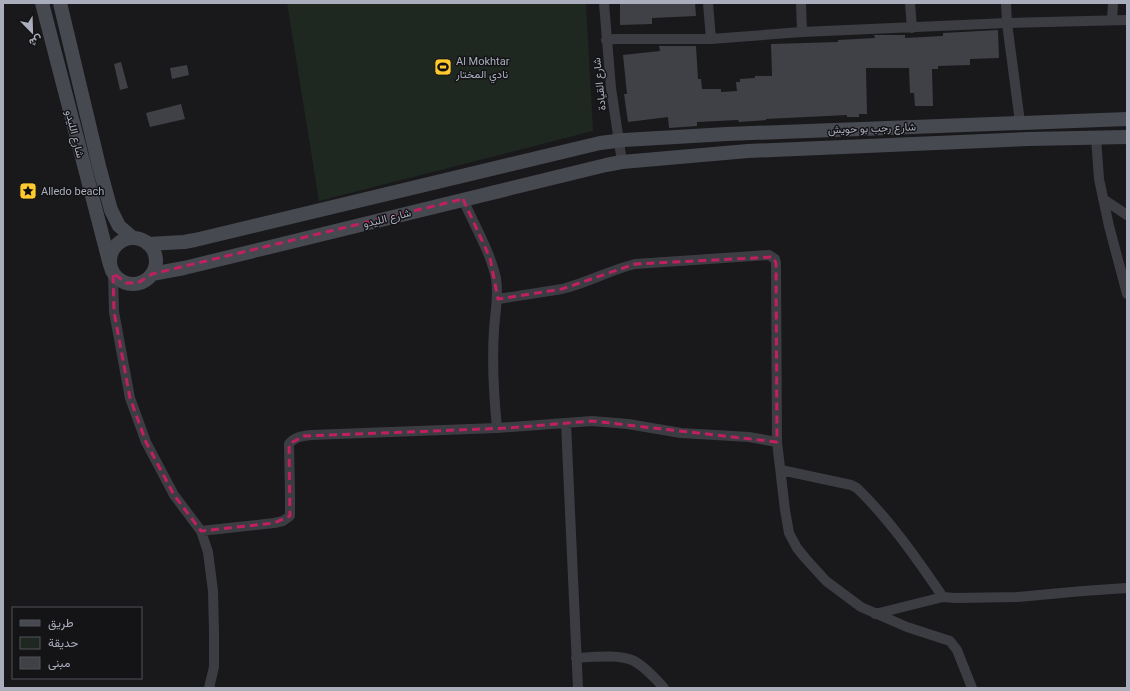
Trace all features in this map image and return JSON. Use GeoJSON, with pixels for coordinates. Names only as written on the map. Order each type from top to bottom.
{"type":"FeatureCollection","features":[{"type":"Feature","properties":{"kind":"main road","name":"شارع الليدو"},"geometry":{"type":"LineString","coordinates":[[42,3],[112,269]]}},
{"type":"Feature","properties":{"kind":"main road","name":"شارع الليدو"},"geometry":{"type":"LineString","coordinates":[[60,3],[111,210],[119,226],[132,238]]}},
{"type":"Feature","properties":{"kind":"main road","name":"شارع رجب بو حويش"},"geometry":{"type":"LineString","coordinates":[[618,141],[727,134],[1127,119]]}},
{"type":"Feature","properties":{"kind":"main road","name":"شارع رجب بو حويش"},"geometry":{"type":"LineString","coordinates":[[622,162],[748,151],[1029,138],[1127,137]]}},
{"type":"Feature","properties":{"kind":"main road","name":"شارع الليدو"},"geometry":{"type":"LineString","coordinates":[[148,244],[195,240],[600,143],[618,141]]}},
{"type":"Feature","properties":{"kind":"main road","name":"شارع الليدو"},"geometry":{"type":"LineString","coordinates":[[152,274],[184,268],[606,164],[622,162]]}},
{"type":"Feature","properties":{"kind":"main road"},"geometry":{"type":"LineString","coordinates":[[132,238],[143,240],[152,248],[156,258],[156,264],[152,274],[143,281],[132,284],[121,281],[112,269],[110,258],[115,246],[119,242],[132,238]]}},
{"type":"Feature","properties":{"kind":"street","name":"شارع القيادة"},"geometry":{"type":"LineString","coordinates":[[604,3],[606,40],[618,141],[622,162]]}},
{"type":"Feature","properties":{"kind":"street"},"geometry":{"type":"LineString","coordinates":[[708,3],[711,39]]}},
{"type":"Feature","properties":{"kind":"street"},"geometry":{"type":"LineString","coordinates":[[801,3],[802,32]]}},
{"type":"Feature","properties":{"kind":"street"},"geometry":{"type":"LineString","coordinates":[[910,3],[912,28]]}},
{"type":"Feature","properties":{"kind":"street"},"geometry":{"type":"LineString","coordinates":[[1006,3],[1007,23],[1020,122]]}},
{"type":"Feature","properties":{"kind":"street"},"geometry":{"type":"LineString","coordinates":[[1112,20],[1113,3]]}},
{"type":"Feature","properties":{"kind":"street"},"geometry":{"type":"LineString","coordinates":[[606,40],[711,39],[802,32],[1007,23],[1127,20]]}},
{"type":"Feature","properties":{"kind":"street"},"geometry":{"type":"LineString","coordinates":[[1096,138],[1098,179],[1127,294]]}},
{"type":"Feature","properties":{"kind":"street"},"geometry":{"type":"LineString","coordinates":[[463,199],[490,258],[496,279],[498,300],[494,331],[494,372],[497,428]]}},
{"type":"Feature","properties":{"kind":"street"},"geometry":{"type":"LineString","coordinates":[[1103,199],[1127,215]]}},
{"type":"Feature","properties":{"kind":"street"},"geometry":{"type":"LineString","coordinates":[[498,300],[562,289],[635,264],[769,255],[775,259],[777,442],[784,510],[789,533],[797,548],[806,560],[826,581],[861,607],[907,627],[950,641],[957,650],[972,688]]}},
{"type":"Feature","properties":{"kind":"street"},"geometry":{"type":"LineString","coordinates":[[112,269],[114,312],[130,398],[146,442],[174,495],[201,531],[208,552],[212,591],[214,667],[209,688]]}},
{"type":"Feature","properties":{"kind":"street"},"geometry":{"type":"LineString","coordinates":[[201,531],[274,523],[283,521],[290,516],[288,444],[291,440],[296,438],[311,435],[497,428],[592,421],[628,424],[681,433],[749,436],[777,442]]}},
{"type":"Feature","properties":{"kind":"street"},"geometry":{"type":"LineString","coordinates":[[566,423],[578,688]]}},
{"type":"Feature","properties":{"kind":"street"},"geometry":{"type":"LineString","coordinates":[[781,470],[856,488],[884,518],[916,558],[943,597]]}},
{"type":"Feature","properties":{"kind":"street"},"geometry":{"type":"LineString","coordinates":[[875,614],[943,597],[1018,597],[1127,588]]}},
{"type":"Feature","properties":{"kind":"street"},"geometry":{"type":"LineString","coordinates":[[576,658],[614,656],[634,661],[655,678],[664,688]]}},
{"type":"Feature","properties":{"kind":"highlighted area"},"geometry":{"type":"Polygon","coordinates":[[[463,199],[490,258],[498,299],[562,289],[635,264],[773,257],[776,263],[777,442],[592,421],[508,428],[304,436],[289,444],[290,516],[274,523],[201,531],[174,495],[146,442],[130,398],[114,312],[113,273],[126,283],[138,283],[152,274],[463,199]]]}},
{"type":"Feature","properties":{"kind":"green space","name":"Al Mokhtar نادي المختار"},"geometry":{"type":"Polygon","coordinates":[[[287,3],[586,3],[593,131],[319,201],[287,3]]]}},
{"type":"Feature","properties":{"kind":"building"},"geometry":{"type":"Polygon","coordinates":[[[620,3],[695,3],[696,16],[652,18],[652,24],[620,25],[620,3]]]}},
{"type":"Feature","properties":{"kind":"building"},"geometry":{"type":"Polygon","coordinates":[[[998,30],[999,58],[970,59],[970,65],[938,66],[938,69],[932,69],[933,106],[915,106],[914,93],[910,93],[909,68],[866,68],[867,114],[859,114],[859,117],[847,117],[847,115],[766,119],[739,122],[738,120],[697,122],[697,126],[669,128],[668,117],[628,122],[624,94],[627,94],[623,55],[660,51],[659,46],[696,46],[698,79],[701,79],[702,89],[721,89],[721,92],[737,91],[736,82],[740,82],[740,79],[755,78],[755,76],[772,76],[771,44],[838,42],[838,40],[875,38],[874,35],[905,35],[905,38],[943,36],[943,33],[998,30]]]}},
{"type":"Feature","properties":{"kind":"building"},"geometry":{"type":"Polygon","coordinates":[[[121,62],[128,88],[120,90],[114,64],[121,62]]]}},
{"type":"Feature","properties":{"kind":"building"},"geometry":{"type":"Polygon","coordinates":[[[187,65],[189,75],[172,79],[170,68],[187,65]]]}},
{"type":"Feature","properties":{"kind":"building"},"geometry":{"type":"Polygon","coordinates":[[[181,104],[185,119],[150,127],[146,113],[181,104]]]}},
{"type":"Feature","properties":{"kind":"place","name":"Al Mokhtar نادي المختار"},"geometry":{"type":"Point","coordinates":[443,67]}},
{"type":"Feature","properties":{"kind":"place","name":"Alledo beach"},"geometry":{"type":"Point","coordinates":[28,191]}}]}
